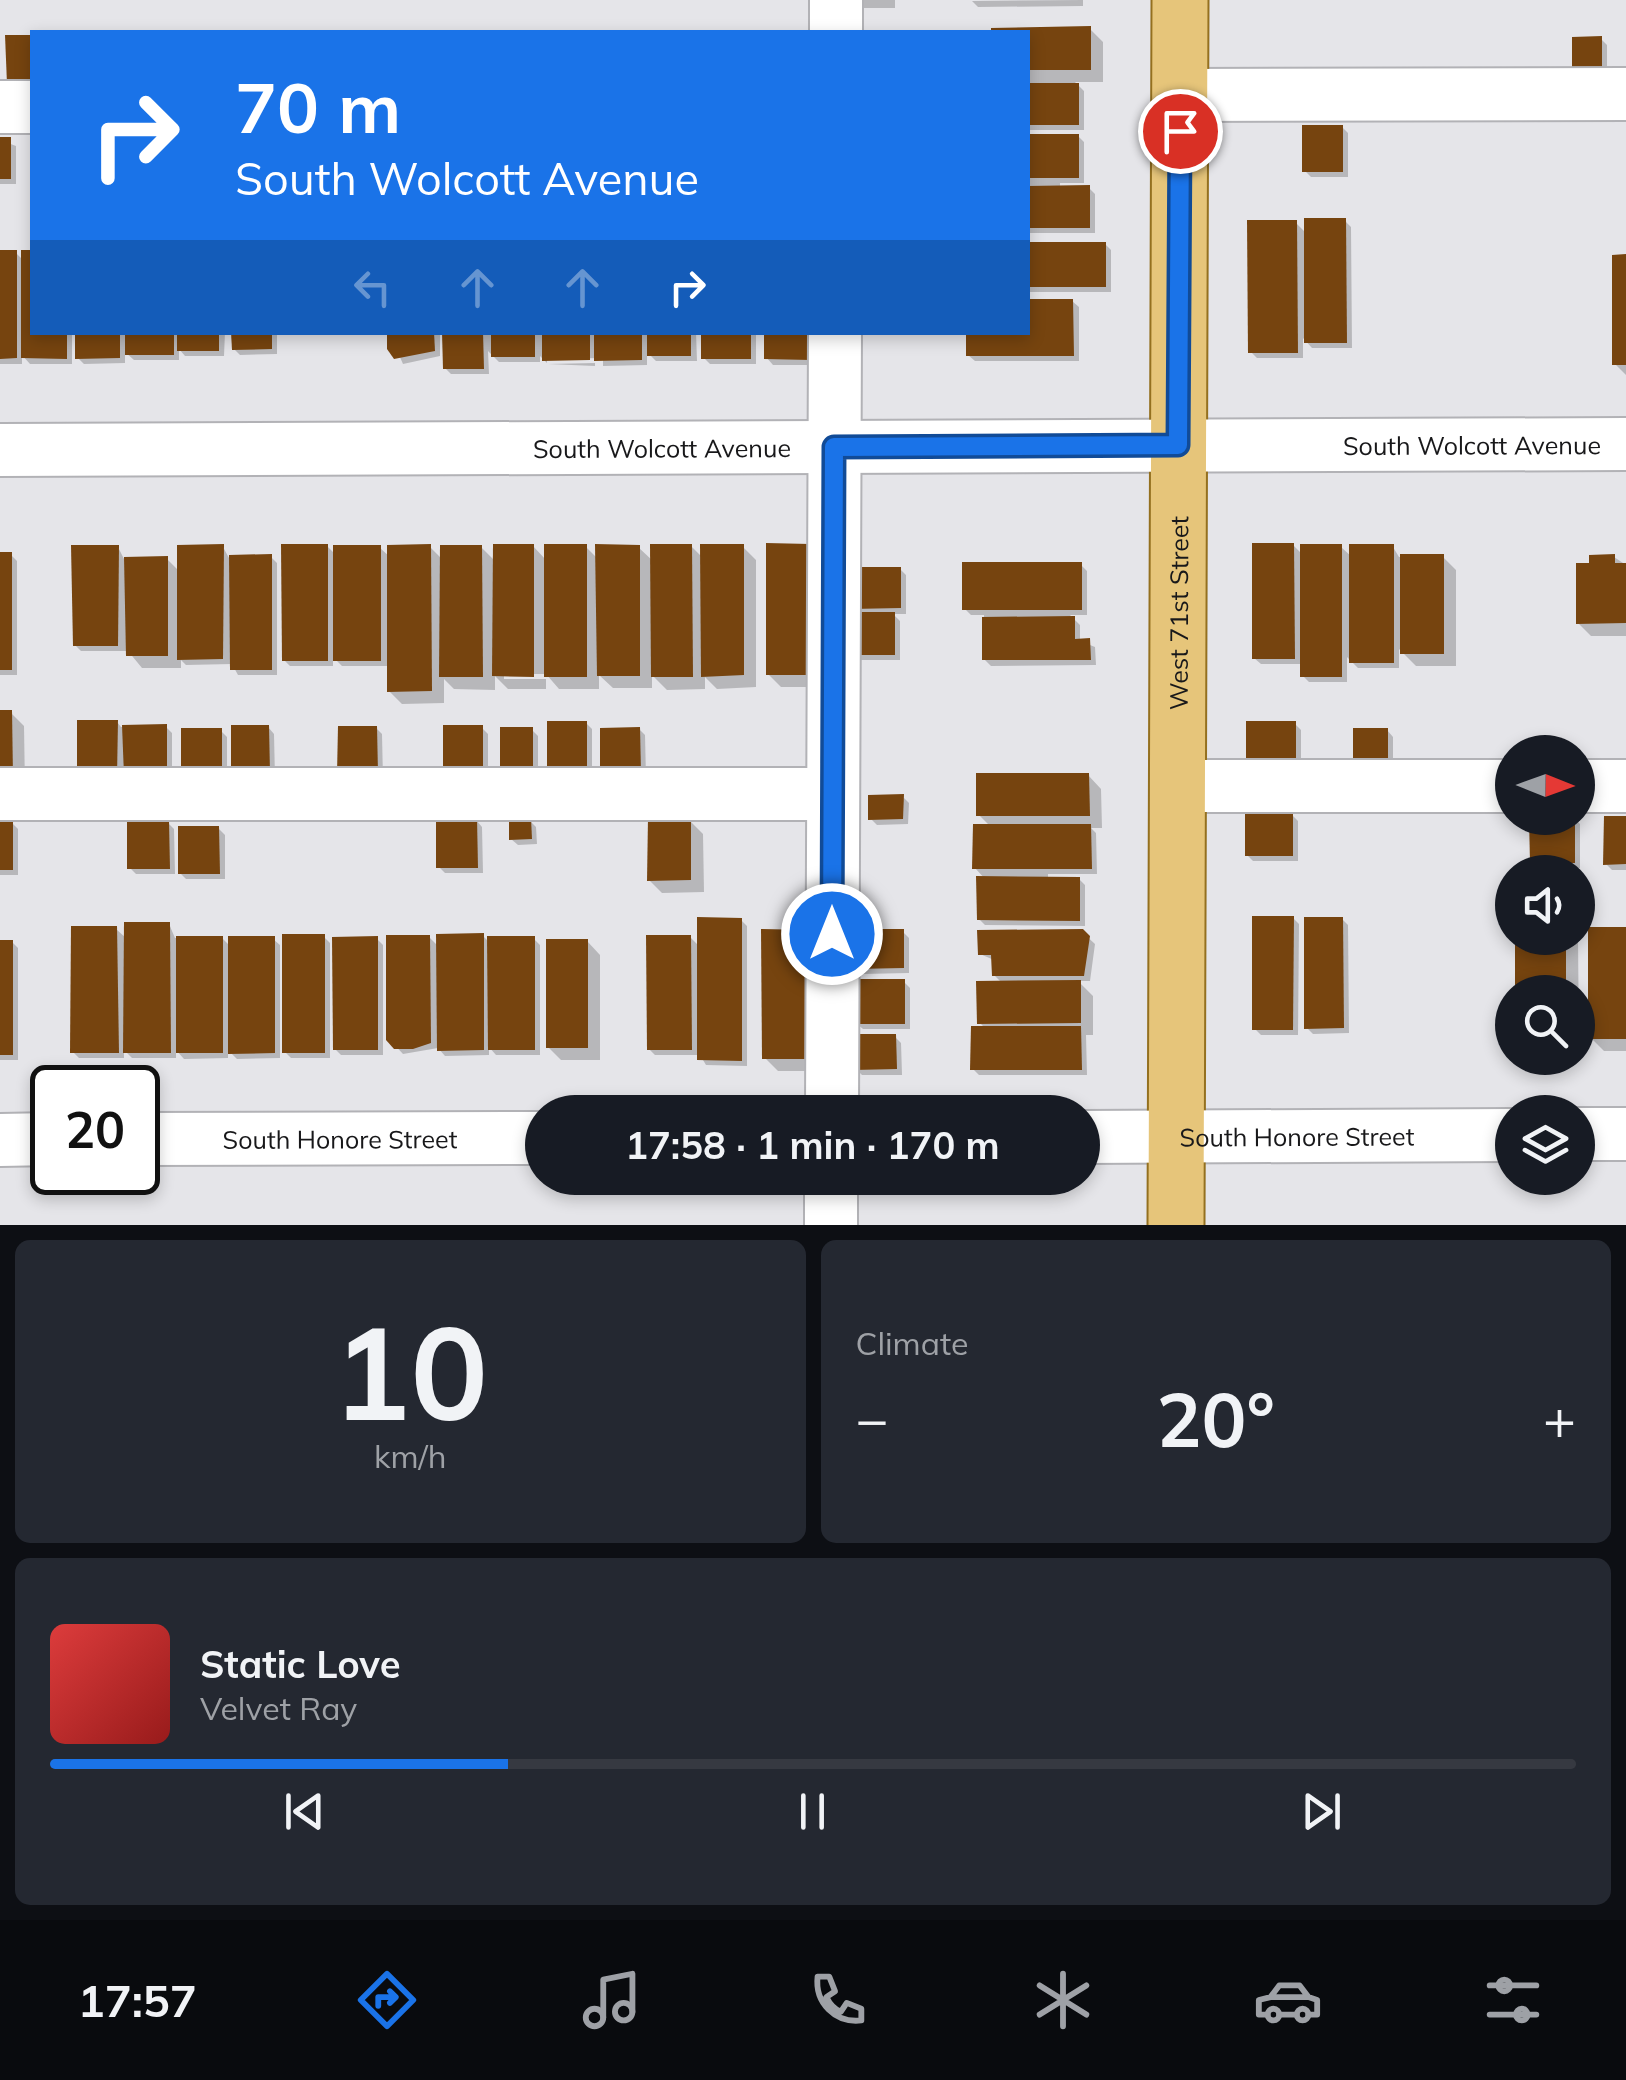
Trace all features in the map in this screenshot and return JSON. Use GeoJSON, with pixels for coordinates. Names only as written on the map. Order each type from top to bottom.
{"type":"FeatureCollection","features":[{"type":"Feature","properties":{"kind":"main road","name":"West 71st Street"},"geometry":{"type":"LineString","coordinates":[[1176,1225],[1180,0]]}},
{"type":"Feature","properties":{"kind":"street"},"geometry":{"type":"LineString","coordinates":[[836,0],[836,30]]}},
{"type":"Feature","properties":{"kind":"street"},"geometry":{"type":"LineString","coordinates":[[1180,95],[1626,94]]}},
{"type":"Feature","properties":{"kind":"street"},"geometry":{"type":"LineString","coordinates":[[0,107],[30,107]]}},
{"type":"Feature","properties":{"kind":"street"},"geometry":{"type":"LineString","coordinates":[[832,1095],[835,335]]}},
{"type":"Feature","properties":{"kind":"street","name":"South Wolcott Avenue"},"geometry":{"type":"LineString","coordinates":[[0,450],[1626,444]]}},
{"type":"Feature","properties":{"kind":"street"},"geometry":{"type":"LineString","coordinates":[[1177,786],[1495,786]]}},
{"type":"Feature","properties":{"kind":"street"},"geometry":{"type":"LineString","coordinates":[[1595,786],[1626,786]]}},
{"type":"Feature","properties":{"kind":"street"},"geometry":{"type":"LineString","coordinates":[[0,794],[833,794]]}},
{"type":"Feature","properties":{"kind":"street"},"geometry":{"type":"LineString","coordinates":[[1595,1134],[1626,1134]]}},
{"type":"Feature","properties":{"kind":"street","name":"South Honore Street"},"geometry":{"type":"LineString","coordinates":[[1100,1136],[1495,1135]]}},
{"type":"Feature","properties":{"kind":"street","name":"South Honore Street"},"geometry":{"type":"LineString","coordinates":[[160,1139],[525,1138]]}},
{"type":"Feature","properties":{"kind":"street"},"geometry":{"type":"LineString","coordinates":[[0,1140],[30,1140]]}},
{"type":"Feature","properties":{"kind":"street"},"geometry":{"type":"LineString","coordinates":[[831,1195],[831,1225]]}},
{"type":"Feature","properties":{"kind":"building"},"geometry":{"type":"Polygon","coordinates":[[[1091,26],[1091,70],[1030,70],[1030,30],[991,28],[1091,26]]]}},
{"type":"Feature","properties":{"kind":"building"},"geometry":{"type":"Polygon","coordinates":[[[5,35],[30,35],[30,84],[7,84],[5,35]]]}},
{"type":"Feature","properties":{"kind":"building"},"geometry":{"type":"Polygon","coordinates":[[[1602,36],[1602,78],[1572,79],[1572,37],[1602,36]]]}},
{"type":"Feature","properties":{"kind":"building"},"geometry":{"type":"Polygon","coordinates":[[[1030,83],[1079,83],[1079,125],[1030,125],[1030,83]]]}},
{"type":"Feature","properties":{"kind":"building"},"geometry":{"type":"Polygon","coordinates":[[[1302,125],[1343,125],[1343,172],[1302,172],[1302,125]]]}},
{"type":"Feature","properties":{"kind":"building"},"geometry":{"type":"Polygon","coordinates":[[[1030,134],[1079,134],[1079,178],[1030,178],[1030,134]]]}},
{"type":"Feature","properties":{"kind":"building"},"geometry":{"type":"Polygon","coordinates":[[[0,137],[11,137],[11,179],[0,179],[0,137]]]}},
{"type":"Feature","properties":{"kind":"building"},"geometry":{"type":"Polygon","coordinates":[[[1090,185],[1090,228],[1030,228],[1030,186],[1090,185]]]}},
{"type":"Feature","properties":{"kind":"building"},"geometry":{"type":"Polygon","coordinates":[[[1304,218],[1346,218],[1347,343],[1304,343],[1304,218]]]}},
{"type":"Feature","properties":{"kind":"building"},"geometry":{"type":"Polygon","coordinates":[[[1247,220],[1297,220],[1298,353],[1248,353],[1247,220]]]}},
{"type":"Feature","properties":{"kind":"building"},"geometry":{"type":"Polygon","coordinates":[[[1030,242],[1106,242],[1106,287],[1030,287],[1030,242]]]}},
{"type":"Feature","properties":{"kind":"building"},"geometry":{"type":"Polygon","coordinates":[[[0,250],[17,250],[17,358],[0,359],[0,250]]]}},
{"type":"Feature","properties":{"kind":"building"},"geometry":{"type":"Polygon","coordinates":[[[21,250],[30,250],[30,335],[67,335],[67,359],[21,358],[21,250]]]}},
{"type":"Feature","properties":{"kind":"building"},"geometry":{"type":"Polygon","coordinates":[[[1626,254],[1626,365],[1612,365],[1612,255],[1626,254]]]}},
{"type":"Feature","properties":{"kind":"building"},"geometry":{"type":"Polygon","coordinates":[[[1030,299],[1073,299],[1074,356],[966,356],[966,335],[1030,335],[1030,299]]]}},
{"type":"Feature","properties":{"kind":"building"},"geometry":{"type":"Polygon","coordinates":[[[75,335],[120,335],[120,358],[75,359],[75,335]]]}},
{"type":"Feature","properties":{"kind":"building"},"geometry":{"type":"Polygon","coordinates":[[[125,335],[174,335],[174,355],[125,355],[125,335]]]}},
{"type":"Feature","properties":{"kind":"building"},"geometry":{"type":"Polygon","coordinates":[[[177,335],[219,335],[219,351],[177,351],[177,335]]]}},
{"type":"Feature","properties":{"kind":"building"},"geometry":{"type":"Polygon","coordinates":[[[231,335],[272,335],[272,349],[232,350],[231,335]]]}},
{"type":"Feature","properties":{"kind":"building"},"geometry":{"type":"Polygon","coordinates":[[[387,335],[434,335],[435,351],[394,359],[387,349],[387,335]]]}},
{"type":"Feature","properties":{"kind":"building"},"geometry":{"type":"Polygon","coordinates":[[[442,335],[483,335],[484,369],[443,369],[442,335]]]}},
{"type":"Feature","properties":{"kind":"building"},"geometry":{"type":"Polygon","coordinates":[[[491,335],[535,335],[535,357],[491,357],[491,335]]]}},
{"type":"Feature","properties":{"kind":"building"},"geometry":{"type":"Polygon","coordinates":[[[542,335],[590,335],[590,360],[542,361],[542,335]]]}},
{"type":"Feature","properties":{"kind":"building"},"geometry":{"type":"Polygon","coordinates":[[[594,335],[642,335],[642,360],[594,361],[594,335]]]}},
{"type":"Feature","properties":{"kind":"building"},"geometry":{"type":"Polygon","coordinates":[[[647,335],[691,335],[691,356],[647,356],[647,335]]]}},
{"type":"Feature","properties":{"kind":"building"},"geometry":{"type":"Polygon","coordinates":[[[701,335],[751,335],[751,359],[701,359],[701,335]]]}},
{"type":"Feature","properties":{"kind":"building"},"geometry":{"type":"Polygon","coordinates":[[[764,335],[811,335],[811,360],[764,359],[764,335]]]}},
{"type":"Feature","properties":{"kind":"building"},"geometry":{"type":"Polygon","coordinates":[[[766,543],[810,544],[811,675],[766,675],[766,543]]]}},
{"type":"Feature","properties":{"kind":"building"},"geometry":{"type":"Polygon","coordinates":[[[1252,543],[1294,543],[1295,659],[1252,659],[1252,543]]]}},
{"type":"Feature","properties":{"kind":"building"},"geometry":{"type":"Polygon","coordinates":[[[224,544],[223,659],[177,660],[177,545],[224,544]]]}},
{"type":"Feature","properties":{"kind":"building"},"geometry":{"type":"Polygon","coordinates":[[[281,544],[328,544],[328,661],[282,661],[281,544]]]}},
{"type":"Feature","properties":{"kind":"building"},"geometry":{"type":"Polygon","coordinates":[[[431,544],[432,691],[387,692],[387,545],[431,544]]]}},
{"type":"Feature","properties":{"kind":"building"},"geometry":{"type":"Polygon","coordinates":[[[493,544],[534,544],[534,677],[492,676],[493,544]]]}},
{"type":"Feature","properties":{"kind":"building"},"geometry":{"type":"Polygon","coordinates":[[[544,544],[587,544],[587,677],[544,677],[544,544]]]}},
{"type":"Feature","properties":{"kind":"building"},"geometry":{"type":"Polygon","coordinates":[[[595,544],[640,545],[640,676],[597,676],[595,544]]]}},
{"type":"Feature","properties":{"kind":"building"},"geometry":{"type":"Polygon","coordinates":[[[650,544],[692,544],[693,677],[651,677],[650,544]]]}},
{"type":"Feature","properties":{"kind":"building"},"geometry":{"type":"Polygon","coordinates":[[[700,544],[744,544],[744,675],[701,677],[700,544]]]}},
{"type":"Feature","properties":{"kind":"building"},"geometry":{"type":"Polygon","coordinates":[[[1300,544],[1342,544],[1342,677],[1300,677],[1300,544]]]}},
{"type":"Feature","properties":{"kind":"building"},"geometry":{"type":"Polygon","coordinates":[[[1349,544],[1394,544],[1394,663],[1349,663],[1349,544]]]}},
{"type":"Feature","properties":{"kind":"building"},"geometry":{"type":"Polygon","coordinates":[[[71,545],[119,545],[118,646],[73,646],[71,545]]]}},
{"type":"Feature","properties":{"kind":"building"},"geometry":{"type":"Polygon","coordinates":[[[333,545],[381,545],[381,661],[333,661],[333,545]]]}},
{"type":"Feature","properties":{"kind":"building"},"geometry":{"type":"Polygon","coordinates":[[[440,545],[482,545],[483,677],[439,677],[440,545]]]}},
{"type":"Feature","properties":{"kind":"building"},"geometry":{"type":"Polygon","coordinates":[[[0,552],[12,552],[12,670],[0,670],[0,552]]]}},
{"type":"Feature","properties":{"kind":"building"},"geometry":{"type":"Polygon","coordinates":[[[272,554],[272,670],[230,670],[229,555],[272,554]]]}},
{"type":"Feature","properties":{"kind":"building"},"geometry":{"type":"Polygon","coordinates":[[[1400,554],[1444,554],[1444,654],[1400,654],[1400,554]]]}},
{"type":"Feature","properties":{"kind":"building"},"geometry":{"type":"Polygon","coordinates":[[[1615,554],[1615,563],[1626,563],[1626,623],[1576,624],[1576,563],[1589,563],[1589,555],[1615,554]]]}},
{"type":"Feature","properties":{"kind":"building"},"geometry":{"type":"Polygon","coordinates":[[[168,556],[168,656],[126,656],[124,557],[168,556]]]}},
{"type":"Feature","properties":{"kind":"building"},"geometry":{"type":"Polygon","coordinates":[[[962,562],[1082,562],[1082,610],[962,610],[962,562]]]}},
{"type":"Feature","properties":{"kind":"building"},"geometry":{"type":"Polygon","coordinates":[[[851,567],[901,567],[901,608],[851,609],[851,567]]]}},
{"type":"Feature","properties":{"kind":"building"},"geometry":{"type":"Polygon","coordinates":[[[849,612],[895,612],[895,655],[848,655],[849,612]]]}},
{"type":"Feature","properties":{"kind":"building"},"geometry":{"type":"Polygon","coordinates":[[[1075,616],[1075,639],[1090,638],[1091,660],[982,660],[982,617],[1075,616]]]}},
{"type":"Feature","properties":{"kind":"building"},"geometry":{"type":"Polygon","coordinates":[[[0,710],[12,710],[13,777],[0,777],[0,710]]]}},
{"type":"Feature","properties":{"kind":"building"},"geometry":{"type":"Polygon","coordinates":[[[77,720],[118,720],[117,777],[77,777],[77,720]]]}},
{"type":"Feature","properties":{"kind":"building"},"geometry":{"type":"Polygon","coordinates":[[[547,721],[587,721],[587,769],[547,770],[547,721]]]}},
{"type":"Feature","properties":{"kind":"building"},"geometry":{"type":"Polygon","coordinates":[[[1246,721],[1296,721],[1296,761],[1246,761],[1246,721]]]}},
{"type":"Feature","properties":{"kind":"building"},"geometry":{"type":"Polygon","coordinates":[[[167,724],[167,774],[124,775],[122,725],[167,724]]]}},
{"type":"Feature","properties":{"kind":"building"},"geometry":{"type":"Polygon","coordinates":[[[231,725],[269,725],[270,773],[231,773],[231,725]]]}},
{"type":"Feature","properties":{"kind":"building"},"geometry":{"type":"Polygon","coordinates":[[[443,725],[483,725],[483,772],[443,773],[443,725]]]}},
{"type":"Feature","properties":{"kind":"building"},"geometry":{"type":"Polygon","coordinates":[[[338,726],[377,726],[378,773],[337,774],[338,726]]]}},
{"type":"Feature","properties":{"kind":"building"},"geometry":{"type":"Polygon","coordinates":[[[500,727],[533,727],[533,772],[500,773],[500,727]]]}},
{"type":"Feature","properties":{"kind":"building"},"geometry":{"type":"Polygon","coordinates":[[[640,727],[641,772],[600,772],[600,728],[640,727]]]}},
{"type":"Feature","properties":{"kind":"building"},"geometry":{"type":"Polygon","coordinates":[[[181,728],[222,728],[222,774],[181,774],[181,728]]]}},
{"type":"Feature","properties":{"kind":"building"},"geometry":{"type":"Polygon","coordinates":[[[1353,728],[1388,728],[1388,774],[1353,774],[1353,728]]]}},
{"type":"Feature","properties":{"kind":"building"},"geometry":{"type":"Polygon","coordinates":[[[976,773],[1089,773],[1090,816],[976,816],[976,773]]]}},
{"type":"Feature","properties":{"kind":"building"},"geometry":{"type":"Polygon","coordinates":[[[904,794],[903,819],[868,820],[868,795],[904,794]]]}},
{"type":"Feature","properties":{"kind":"building"},"geometry":{"type":"Polygon","coordinates":[[[1245,813],[1293,813],[1293,856],[1245,856],[1245,813]]]}},
{"type":"Feature","properties":{"kind":"building"},"geometry":{"type":"Polygon","coordinates":[[[1604,816],[1626,816],[1626,864],[1603,865],[1604,816]]]}},
{"type":"Feature","properties":{"kind":"building"},"geometry":{"type":"Polygon","coordinates":[[[436,818],[477,818],[478,868],[436,868],[436,818]]]}},
{"type":"Feature","properties":{"kind":"building"},"geometry":{"type":"Polygon","coordinates":[[[509,818],[531,818],[532,839],[509,840],[509,818]]]}},
{"type":"Feature","properties":{"kind":"building"},"geometry":{"type":"Polygon","coordinates":[[[648,818],[691,818],[691,880],[647,881],[648,818]]]}},
{"type":"Feature","properties":{"kind":"building"},"geometry":{"type":"Polygon","coordinates":[[[127,820],[169,821],[170,869],[127,869],[127,820]]]}},
{"type":"Feature","properties":{"kind":"building"},"geometry":{"type":"Polygon","coordinates":[[[0,821],[13,821],[13,870],[0,870],[0,821]]]}},
{"type":"Feature","properties":{"kind":"building"},"geometry":{"type":"Polygon","coordinates":[[[973,824],[1091,824],[1092,869],[972,869],[973,824]]]}},
{"type":"Feature","properties":{"kind":"building"},"geometry":{"type":"Polygon","coordinates":[[[178,826],[219,826],[220,874],[178,874],[178,826]]]}},
{"type":"Feature","properties":{"kind":"building"},"geometry":{"type":"Polygon","coordinates":[[[1529,835],[1575,835],[1575,855],[1530,855],[1529,835]]]}},
{"type":"Feature","properties":{"kind":"building"},"geometry":{"type":"Polygon","coordinates":[[[976,876],[1080,877],[1080,921],[977,920],[976,876]]]}},
{"type":"Feature","properties":{"kind":"building"},"geometry":{"type":"Polygon","coordinates":[[[1252,916],[1294,916],[1293,1030],[1252,1030],[1252,916]]]}},
{"type":"Feature","properties":{"kind":"building"},"geometry":{"type":"Polygon","coordinates":[[[697,917],[742,918],[742,1061],[697,1060],[697,917]]]}},
{"type":"Feature","properties":{"kind":"building"},"geometry":{"type":"Polygon","coordinates":[[[1304,917],[1343,917],[1344,1028],[1304,1029],[1304,917]]]}},
{"type":"Feature","properties":{"kind":"building"},"geometry":{"type":"Polygon","coordinates":[[[124,922],[170,922],[171,1053],[123,1053],[124,922]]]}},
{"type":"Feature","properties":{"kind":"building"},"geometry":{"type":"Polygon","coordinates":[[[71,926],[117,926],[119,1053],[70,1053],[71,926]]]}},
{"type":"Feature","properties":{"kind":"building"},"geometry":{"type":"Polygon","coordinates":[[[1595,927],[1626,927],[1626,1039],[1595,1039],[1595,975],[1588,975],[1588,955],[1595,955],[1595,927]]]}},
{"type":"Feature","properties":{"kind":"building"},"geometry":{"type":"Polygon","coordinates":[[[761,929],[808,930],[808,1059],[762,1059],[761,929]]]}},
{"type":"Feature","properties":{"kind":"building"},"geometry":{"type":"Polygon","coordinates":[[[854,929],[904,929],[904,968],[854,969],[854,929]]]}},
{"type":"Feature","properties":{"kind":"building"},"geometry":{"type":"Polygon","coordinates":[[[1083,929],[1090,936],[1084,976],[992,976],[991,955],[978,955],[977,930],[1083,929]]]}},
{"type":"Feature","properties":{"kind":"building"},"geometry":{"type":"Polygon","coordinates":[[[484,933],[484,1050],[437,1051],[436,934],[484,933]]]}},
{"type":"Feature","properties":{"kind":"building"},"geometry":{"type":"Polygon","coordinates":[[[282,934],[325,934],[325,1053],[282,1053],[282,934]]]}},
{"type":"Feature","properties":{"kind":"building"},"geometry":{"type":"Polygon","coordinates":[[[386,935],[430,935],[431,1043],[413,1049],[394,1049],[386,1040],[386,935]]]}},
{"type":"Feature","properties":{"kind":"building"},"geometry":{"type":"Polygon","coordinates":[[[646,935],[691,935],[692,1050],[647,1050],[646,935]]]}},
{"type":"Feature","properties":{"kind":"building"},"geometry":{"type":"Polygon","coordinates":[[[176,936],[223,936],[223,1053],[176,1053],[176,936]]]}},
{"type":"Feature","properties":{"kind":"building"},"geometry":{"type":"Polygon","coordinates":[[[228,936],[275,936],[275,1053],[228,1054],[228,936]]]}},
{"type":"Feature","properties":{"kind":"building"},"geometry":{"type":"Polygon","coordinates":[[[378,936],[378,1050],[333,1050],[332,937],[378,936]]]}},
{"type":"Feature","properties":{"kind":"building"},"geometry":{"type":"Polygon","coordinates":[[[487,936],[535,936],[535,1050],[488,1050],[487,936]]]}},
{"type":"Feature","properties":{"kind":"building"},"geometry":{"type":"Polygon","coordinates":[[[546,939],[588,939],[588,1048],[546,1048],[546,939]]]}},
{"type":"Feature","properties":{"kind":"building"},"geometry":{"type":"Polygon","coordinates":[[[0,940],[13,940],[13,1055],[0,1055],[0,940]]]}},
{"type":"Feature","properties":{"kind":"building"},"geometry":{"type":"Polygon","coordinates":[[[1515,955],[1566,955],[1566,975],[1515,975],[1515,955]]]}},
{"type":"Feature","properties":{"kind":"building"},"geometry":{"type":"Polygon","coordinates":[[[854,979],[905,979],[905,1024],[854,1024],[854,979]]]}},
{"type":"Feature","properties":{"kind":"building"},"geometry":{"type":"Polygon","coordinates":[[[1081,980],[1081,1023],[977,1024],[976,981],[1081,980]]]}},
{"type":"Feature","properties":{"kind":"building"},"geometry":{"type":"Polygon","coordinates":[[[971,1026],[1081,1026],[1082,1070],[970,1070],[971,1026]]]}},
{"type":"Feature","properties":{"kind":"building"},"geometry":{"type":"Polygon","coordinates":[[[852,1034],[896,1034],[897,1069],[853,1070],[852,1034]]]}},
{"type":"Feature","properties":{"kind":"route"},"geometry":{"type":"LineString","coordinates":[[832,934],[834,447],[1178,445],[1180,131]]}}]}
